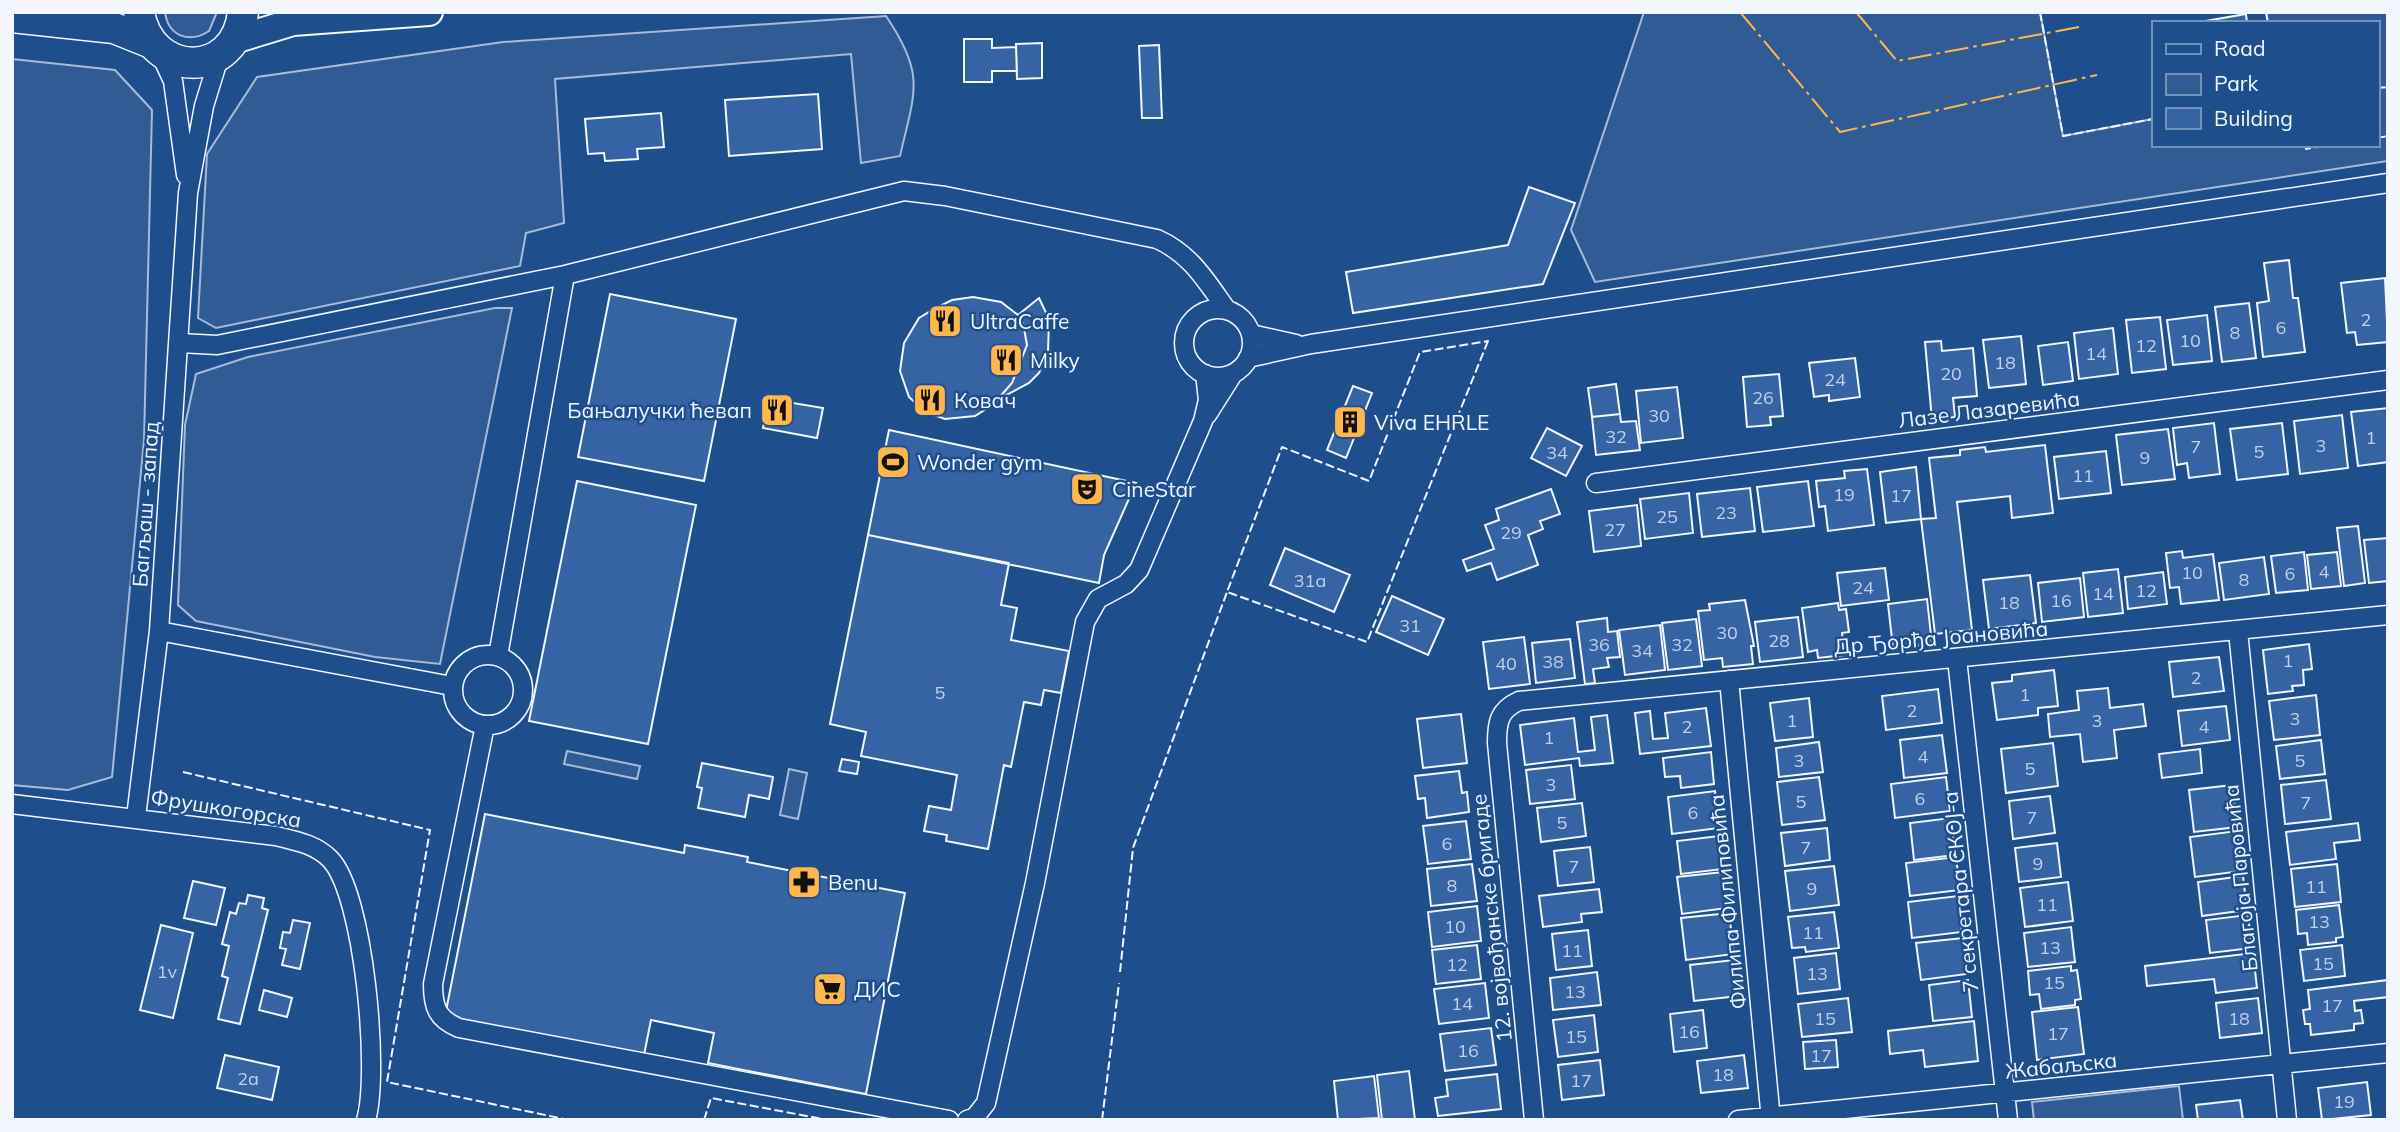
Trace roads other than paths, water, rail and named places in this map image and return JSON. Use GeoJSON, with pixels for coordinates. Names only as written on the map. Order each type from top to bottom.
{"type":"FeatureCollection","features":[{"type":"Feature","properties":{"kind":"main road"},"geometry":{"type":"LineString","coordinates":[[139,12],[141,28],[155,48]]}},
{"type":"Feature","properties":{"kind":"main road"},"geometry":{"type":"LineString","coordinates":[[12,17],[114,28],[184,63],[197,63],[232,36],[293,22],[429,12]]}},
{"type":"Feature","properties":{"kind":"street","name":"Багљаш - запад"},"geometry":{"type":"LineString","coordinates":[[136,817],[159,631],[188,193],[204,106],[232,36]]}},
{"type":"Feature","properties":{"kind":"street","name":"Багљаш - запад"},"geometry":{"type":"LineString","coordinates":[[155,48],[173,81],[188,193]]}},
{"type":"Feature","properties":{"kind":"street"},"geometry":{"type":"LineString","coordinates":[[967,1120],[975,1117],[986,1103],[1035,883],[1085,622],[1098,599],[1126,584],[1139,570],[1203,421],[1233,374],[1248,358],[1303,345],[2388,183]]}},
{"type":"Feature","properties":{"kind":"street"},"geometry":{"type":"LineString","coordinates":[[180,343],[230,343],[565,275],[904,191],[945,196],[1157,239],[1175,247],[1201,274],[1227,310],[1242,319],[1251,334],[1248,358]]}},
{"type":"Feature","properties":{"kind":"street"},"geometry":{"type":"LineString","coordinates":[[1201,274],[1205,312]]}},
{"type":"Feature","properties":{"kind":"street"},"geometry":{"type":"LineString","coordinates":[[498,656],[565,275]]}},
{"type":"Feature","properties":{"kind":"street"},"geometry":{"type":"LineString","coordinates":[[1227,310],[1205,312],[1187,330],[1185,348],[1191,364],[1205,374],[1214,377],[1233,374]]}},
{"type":"Feature","properties":{"kind":"street"},"geometry":{"type":"LineString","coordinates":[[1251,334],[1303,345]]}},
{"type":"Feature","properties":{"kind":"street"},"geometry":{"type":"LineString","coordinates":[[1203,421],[1208,400],[1205,374]]}},
{"type":"Feature","properties":{"kind":"street","name":"Лазе Лазаревића"},"geometry":{"type":"LineString","coordinates":[[1596,484],[2388,380]]}},
{"type":"Feature","properties":{"kind":"street","name":"Др Ђорђа Јоановића"},"geometry":{"type":"LineString","coordinates":[[1502,712],[1519,701],[2388,615]]}},
{"type":"Feature","properties":{"kind":"street"},"geometry":{"type":"LineString","coordinates":[[159,631],[452,686]]}},
{"type":"Feature","properties":{"kind":"street","name":"Благоја Паровића"},"geometry":{"type":"LineString","coordinates":[[2238,631],[2287,1120]]}},
{"type":"Feature","properties":{"kind":"street"},"geometry":{"type":"LineString","coordinates":[[488,654],[498,656],[507,660],[519,674],[521,701],[511,717],[485,725],[464,716],[457,708],[452,686],[455,676],[468,660],[488,654]]}},
{"type":"Feature","properties":{"kind":"street","name":"7 секретара СКОЈ-а"},"geometry":{"type":"LineString","coordinates":[[1957,659],[2008,1120]]}},
{"type":"Feature","properties":{"kind":"street","name":"Филипа Филиповића"},"geometry":{"type":"LineString","coordinates":[[1729,680],[1771,1118]]}},
{"type":"Feature","properties":{"kind":"street","name":"12. војвођанске бригаде"},"geometry":{"type":"LineString","coordinates":[[1502,712],[1497,743],[1534,1120]]}},
{"type":"Feature","properties":{"kind":"street"},"geometry":{"type":"LineString","coordinates":[[485,725],[433,984],[437,1013],[445,1022],[459,1028],[949,1120]]}},
{"type":"Feature","properties":{"kind":"street","name":"Фрушкогорска"},"geometry":{"type":"LineString","coordinates":[[12,804],[276,836],[313,846],[331,860],[346,889],[364,961],[371,1065],[367,1119]]}},
{"type":"Feature","properties":{"kind":"street","name":"Жабаљска"},"geometry":{"type":"LineString","coordinates":[[1738,1120],[2388,1053]]}},
{"type":"Feature","properties":{"kind":"place","name":"UltraCaffe"},"geometry":{"type":"Point","coordinates":[945,321]}},
{"type":"Feature","properties":{"kind":"place","name":"Milky"},"geometry":{"type":"Point","coordinates":[1006,360]}},
{"type":"Feature","properties":{"kind":"place","name":"Ковач"},"geometry":{"type":"Point","coordinates":[930,400]}},
{"type":"Feature","properties":{"kind":"place","name":"Бањалучки ћевап"},"geometry":{"type":"Point","coordinates":[777,410]}},
{"type":"Feature","properties":{"kind":"place","name":"Viva EHRLE"},"geometry":{"type":"Point","coordinates":[1350,422]}},
{"type":"Feature","properties":{"kind":"place","name":"Wonder gym"},"geometry":{"type":"Point","coordinates":[893,462]}},
{"type":"Feature","properties":{"kind":"place","name":"CineStar"},"geometry":{"type":"Point","coordinates":[1087,489]}},
{"type":"Feature","properties":{"kind":"place","name":"Benu"},"geometry":{"type":"Point","coordinates":[804,882]}},
{"type":"Feature","properties":{"kind":"place","name":"ДИС"},"geometry":{"type":"Point","coordinates":[830,989]}}]}
